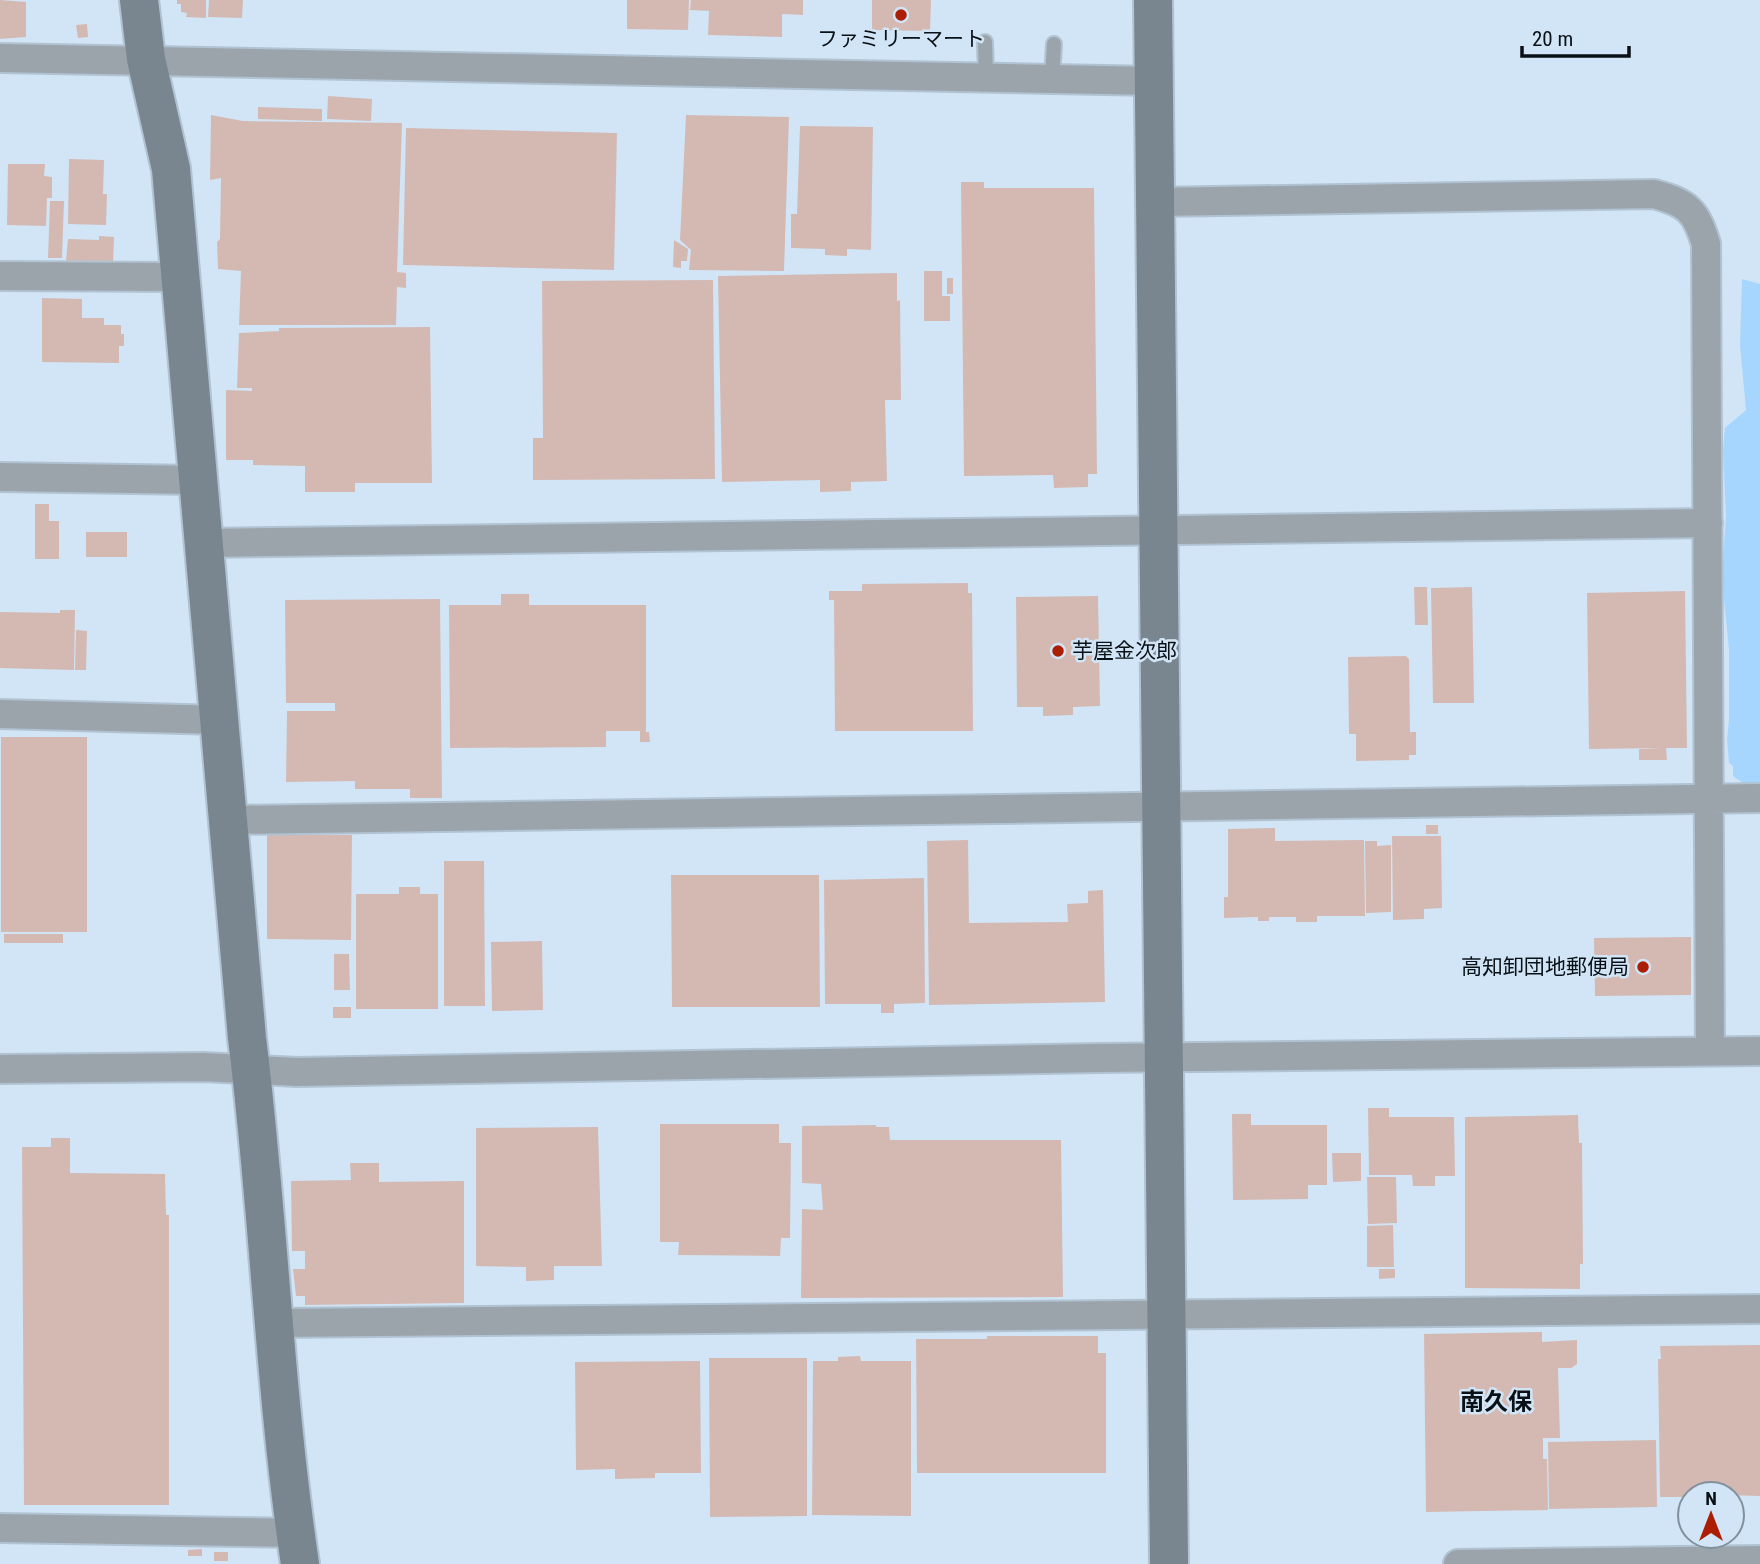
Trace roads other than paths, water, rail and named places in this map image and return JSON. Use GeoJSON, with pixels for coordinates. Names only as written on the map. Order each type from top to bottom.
{"type":"FeatureCollection","features":[{"type":"Feature","properties":{"kind":"street"},"geometry":{"type":"LineString","coordinates":[[0,1528],[297,1549],[289,1497],[171,169],[146,59],[139,0]]}},
{"type":"Feature","properties":{"kind":"street"},"geometry":{"type":"LineString","coordinates":[[1153,0],[1168,1564]]}},
{"type":"Feature","properties":{"kind":"street"},"geometry":{"type":"LineString","coordinates":[[0,58],[1154,81]]}},
{"type":"Feature","properties":{"kind":"street"},"geometry":{"type":"LineString","coordinates":[[1155,202],[1654,194],[1676,200],[1691,209],[1706,244],[1710,1051]]}},
{"type":"Feature","properties":{"kind":"street"},"geometry":{"type":"LineString","coordinates":[[0,276],[180,277]]}},
{"type":"Feature","properties":{"kind":"street"},"geometry":{"type":"LineString","coordinates":[[0,477],[198,480]]}},
{"type":"Feature","properties":{"kind":"street"},"geometry":{"type":"LineString","coordinates":[[204,543],[1708,523]]}},
{"type":"Feature","properties":{"kind":"street"},"geometry":{"type":"LineString","coordinates":[[0,714],[220,720]]}},
{"type":"Feature","properties":{"kind":"street"},"geometry":{"type":"LineString","coordinates":[[229,820],[1760,798]]}},
{"type":"Feature","properties":{"kind":"street"},"geometry":{"type":"LineString","coordinates":[[0,1069],[204,1067],[298,1072],[1164,1057],[1760,1051]]}},
{"type":"Feature","properties":{"kind":"street"},"geometry":{"type":"LineString","coordinates":[[275,1323],[1760,1309]]}},
{"type":"Feature","properties":{"kind":"street"},"geometry":{"type":"LineString","coordinates":[[1458,1564],[1760,1560]]}},
{"type":"Feature","properties":{"kind":"lane"},"geometry":{"type":"LineString","coordinates":[[985,41],[986,78]]}},
{"type":"Feature","properties":{"kind":"lane"},"geometry":{"type":"LineString","coordinates":[[1052,79],[1054,44]]}},
{"type":"Feature","properties":{"kind":"place","name":"ファミリーマート"},"geometry":{"type":"Point","coordinates":[901,15]}},
{"type":"Feature","properties":{"kind":"place","name":"芋屋金次郎"},"geometry":{"type":"Point","coordinates":[1058,651]}},
{"type":"Feature","properties":{"kind":"place","name":"高知卸団地郵便局"},"geometry":{"type":"Point","coordinates":[1643,967]}},
{"type":"Feature","properties":{"kind":"district","name":"南久保"},"geometry":{"type":"Point","coordinates":[1496,1402]}}]}
